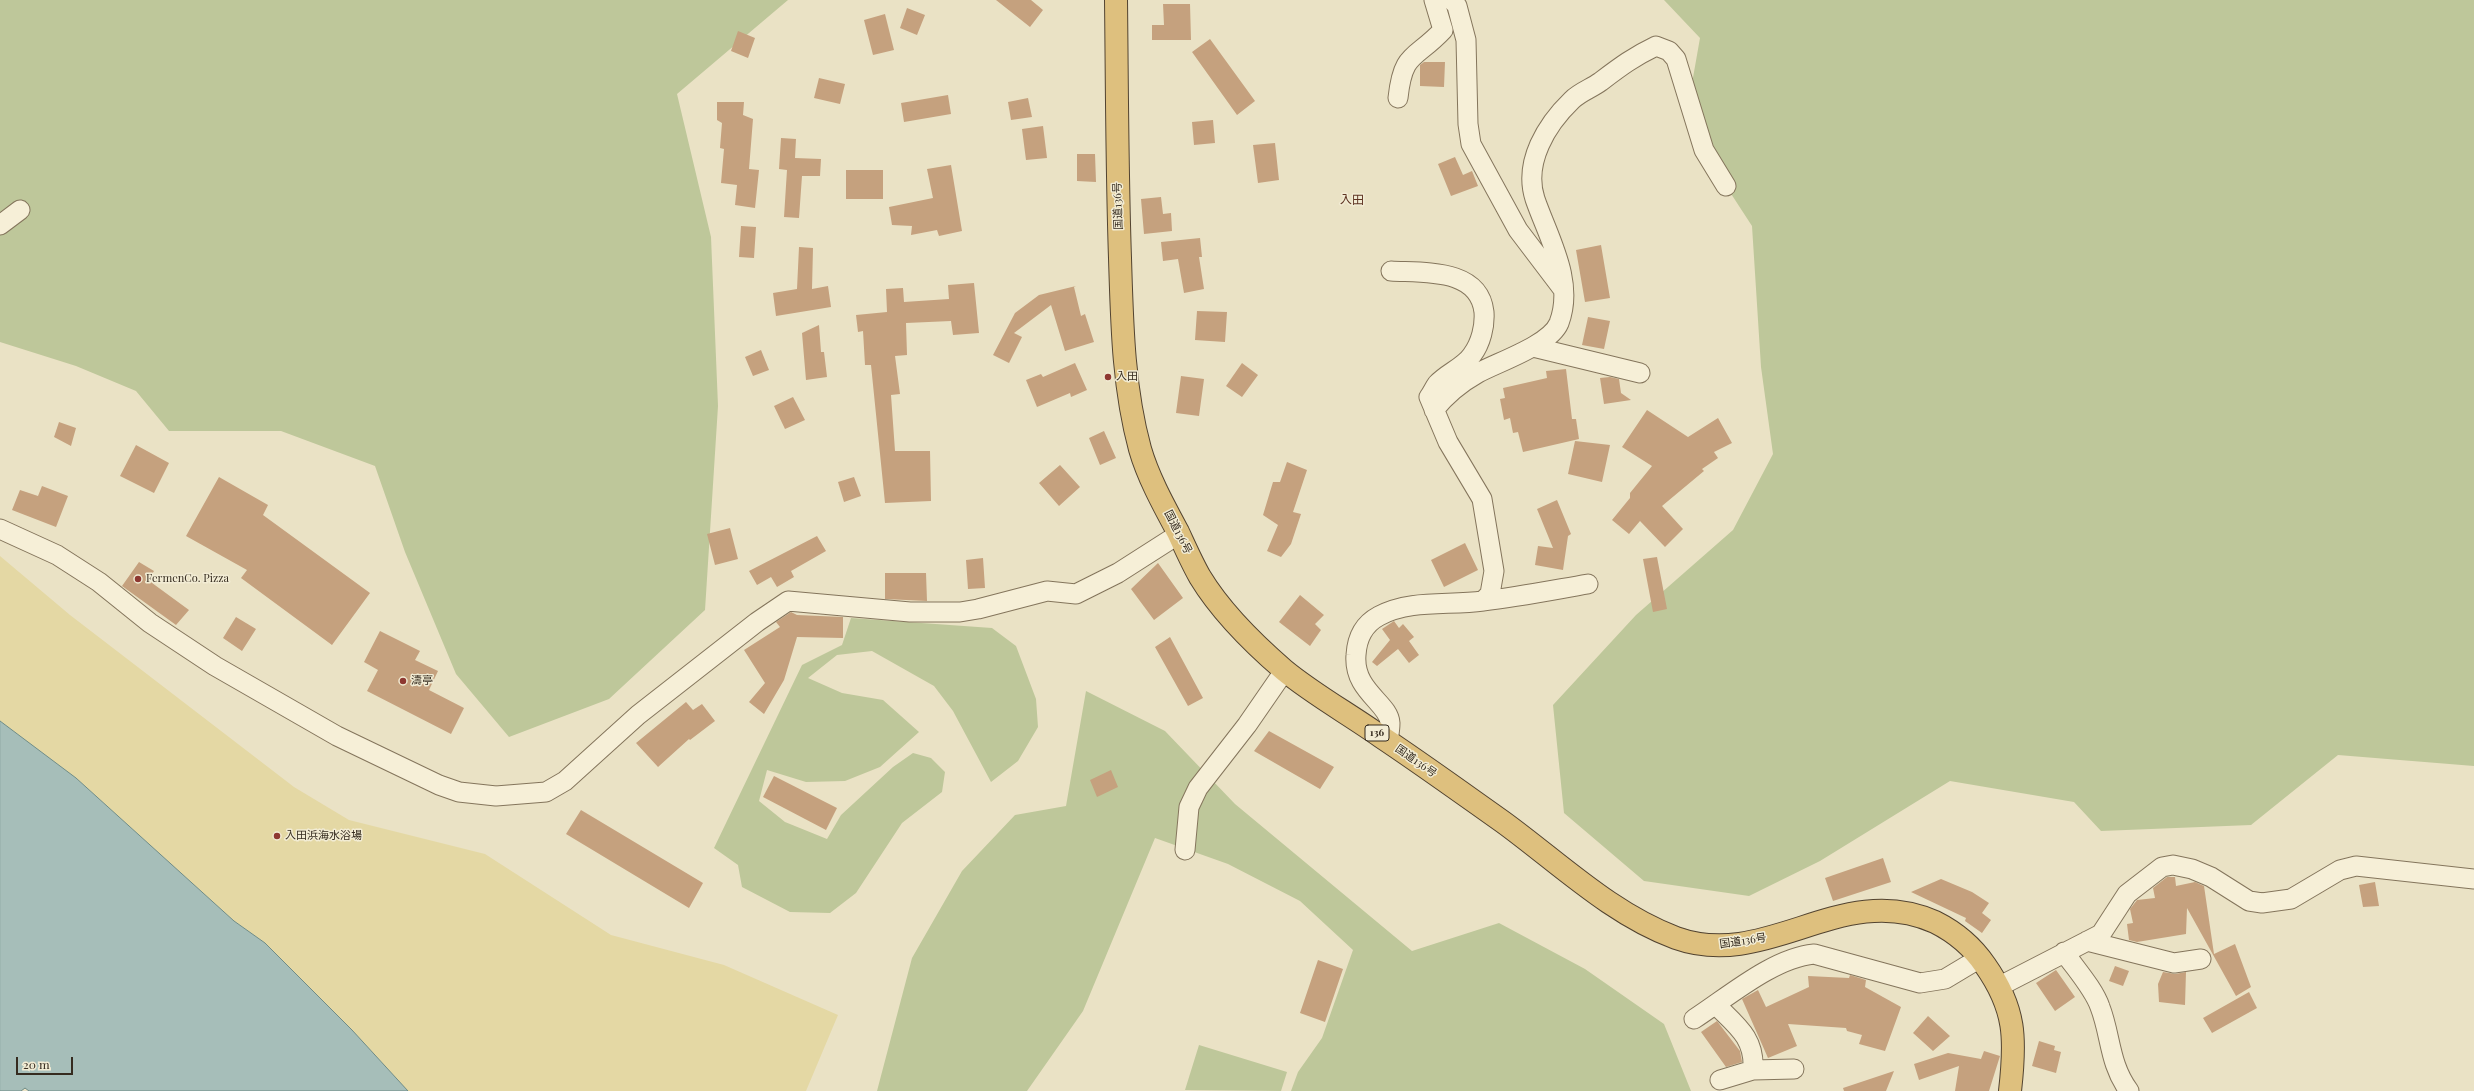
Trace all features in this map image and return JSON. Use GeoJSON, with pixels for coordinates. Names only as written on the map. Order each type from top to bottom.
{"type":"FeatureCollection","features":[{"type":"Feature","properties":{"kind":"highway","name":"国道136号"},"geometry":{"type":"LineString","coordinates":[[1116,0],[1118,182],[1126,374],[1141,451],[1200,578],[1228,614],[1284,670],[1388,741],[1533,844],[1591,889],[1639,921],[1676,938],[1705,945],[1736,945],[1779,936],[1824,920],[1859,911],[1881,910],[1922,917],[1944,927],[1969,945],[2000,986],[2010,1012],[2013,1031],[2015,1053],[2010,1091]]}},
{"type":"Feature","properties":{"kind":"street"},"geometry":{"type":"LineString","coordinates":[[1398,98],[1400,75],[1410,57],[1443,30],[1434,0]]}},
{"type":"Feature","properties":{"kind":"street"},"geometry":{"type":"LineString","coordinates":[[1452,0],[1457,6],[1466,40],[1468,124],[1470,144],[1518,230],[1562,288]]}},
{"type":"Feature","properties":{"kind":"street"},"geometry":{"type":"LineString","coordinates":[[1434,410],[1442,400],[1476,374],[1533,347],[1558,325],[1563,306],[1558,256],[1534,198],[1531,176],[1537,152],[1545,130],[1573,99],[1600,82],[1632,57],[1656,46],[1669,51],[1676,59],[1704,150],[1726,186]]}},
{"type":"Feature","properties":{"kind":"street"},"geometry":{"type":"LineString","coordinates":[[0,224],[20,210]]}},
{"type":"Feature","properties":{"kind":"street"},"geometry":{"type":"LineString","coordinates":[[1391,271],[1430,273],[1460,278],[1471,285],[1483,301],[1485,322],[1472,356],[1437,384],[1429,397],[1448,442],[1482,499],[1494,572],[1490,594],[1483,601]]}},
{"type":"Feature","properties":{"kind":"street"},"geometry":{"type":"LineString","coordinates":[[1533,347],[1640,373]]}},
{"type":"Feature","properties":{"kind":"street"},"geometry":{"type":"LineString","coordinates":[[0,529],[57,555],[99,582],[150,623],[216,666],[337,736],[439,785],[459,792],[496,796],[546,792],[565,781],[638,716],[757,622],[788,601],[910,612],[960,612],[978,610],[1047,591],[1076,594],[1118,573],[1179,534]]}},
{"type":"Feature","properties":{"kind":"street"},"geometry":{"type":"LineString","coordinates":[[1388,741],[1390,722],[1388,714],[1362,685],[1357,667],[1355,656],[1362,628],[1379,616],[1400,608],[1483,601],[1588,584]]}},
{"type":"Feature","properties":{"kind":"street"},"geometry":{"type":"LineString","coordinates":[[1185,850],[1189,807],[1198,788],[1247,725],[1284,670]]}},
{"type":"Feature","properties":{"kind":"street"},"geometry":{"type":"LineString","coordinates":[[2000,986],[2101,934],[2127,894],[2162,867],[2173,865],[2192,869],[2211,877],[2249,901],[2262,903],[2291,899],[2340,870],[2356,866],[2474,879]]}},
{"type":"Feature","properties":{"kind":"street"},"geometry":{"type":"LineString","coordinates":[[2087,941],[2174,963],[2201,959]]}},
{"type":"Feature","properties":{"kind":"street"},"geometry":{"type":"LineString","coordinates":[[2064,952],[2100,1006],[2107,1039],[2120,1079],[2129,1091]]}},
{"type":"Feature","properties":{"kind":"street"},"geometry":{"type":"LineString","coordinates":[[1694,1019],[1769,970],[1800,956],[1814,954],[1920,983],[1945,979],[1980,958]]}},
{"type":"Feature","properties":{"kind":"street"},"geometry":{"type":"LineString","coordinates":[[1716,1005],[1747,1036],[1754,1055],[1753,1070]]}},
{"type":"Feature","properties":{"kind":"street"},"geometry":{"type":"LineString","coordinates":[[1720,1080],[1753,1070],[1794,1069]]}},
{"type":"Feature","properties":{"kind":"green space"},"geometry":{"type":"Polygon","coordinates":[[[0,0],[788,0],[677,94],[711,237],[718,406],[705,610],[609,699],[509,737],[456,674],[405,552],[375,466],[281,431],[169,431],[136,391],[76,366],[0,342],[0,0]]]}},
{"type":"Feature","properties":{"kind":"green space"},"geometry":{"type":"Polygon","coordinates":[[[1664,0],[2474,0],[2474,766],[2338,755],[2251,825],[2101,831],[2074,802],[1950,781],[1820,861],[1749,896],[1644,881],[1564,813],[1553,705],[1636,615],[1733,530],[1773,454],[1761,367],[1752,226],[1685,123],[1700,38],[1664,0]]]}},
{"type":"Feature","properties":{"kind":"green space"},"geometry":{"type":"Polygon","coordinates":[[[851,618],[992,628],[1016,646],[1036,699],[1038,727],[1018,761],[991,782],[953,711],[934,686],[872,651],[837,655],[808,678],[842,693],[883,700],[919,732],[880,767],[845,781],[806,782],[767,770],[759,801],[785,822],[827,839],[841,815],[893,767],[913,753],[931,758],[945,772],[942,792],[902,823],[856,893],[830,913],[790,912],[742,887],[738,865],[714,848],[802,665],[842,645],[851,618]]]}},
{"type":"Feature","properties":{"kind":"green space"},"geometry":{"type":"Polygon","coordinates":[[[1086,691],[1165,731],[1235,804],[1412,951],[1499,923],[1585,969],[1664,1024],[1691,1091],[1291,1091],[1298,1072],[1322,1038],[1353,950],[1300,901],[1228,864],[1155,838],[1083,1011],[1027,1091],[877,1091],[912,958],[962,871],[1015,815],[1066,806],[1086,691]]]}},
{"type":"Feature","properties":{"kind":"green space"},"geometry":{"type":"Polygon","coordinates":[[[1199,1045],[1287,1072],[1281,1091],[1185,1090],[1199,1045]]]}},
{"type":"Feature","properties":{"kind":"sand","name":"入田浜海水浴場"},"geometry":{"type":"Polygon","coordinates":[[[0,556],[70,615],[294,787],[349,820],[485,854],[611,935],[724,965],[838,1015],[806,1091],[408,1091],[352,1030],[265,943],[234,921],[76,778],[0,721],[0,556]]]}},
{"type":"Feature","properties":{"kind":"water"},"geometry":{"type":"Polygon","coordinates":[[[0,721],[76,778],[234,921],[265,943],[352,1030],[408,1091],[29,1091],[25,1088],[21,1091],[0,1091],[0,721]]]}},
{"type":"Feature","properties":{"kind":"building"},"geometry":{"type":"Polygon","coordinates":[[[996,0],[1031,0],[1043,10],[1030,27],[996,0]]]}},
{"type":"Feature","properties":{"kind":"building"},"geometry":{"type":"Polygon","coordinates":[[[1163,4],[1190,4],[1191,40],[1152,40],[1152,25],[1164,25],[1163,4]]]}},
{"type":"Feature","properties":{"kind":"building"},"geometry":{"type":"Polygon","coordinates":[[[907,8],[925,15],[917,35],[900,28],[907,8]]]}},
{"type":"Feature","properties":{"kind":"building"},"geometry":{"type":"Polygon","coordinates":[[[885,14],[894,50],[873,55],[864,20],[885,14]]]}},
{"type":"Feature","properties":{"kind":"building"},"geometry":{"type":"Polygon","coordinates":[[[738,31],[755,38],[748,58],[731,51],[738,31]]]}},
{"type":"Feature","properties":{"kind":"building"},"geometry":{"type":"Polygon","coordinates":[[[1210,39],[1255,101],[1237,115],[1192,52],[1210,39]]]}},
{"type":"Feature","properties":{"kind":"building"},"geometry":{"type":"Polygon","coordinates":[[[1424,62],[1445,62],[1444,87],[1420,86],[1420,65],[1424,62]]]}},
{"type":"Feature","properties":{"kind":"building"},"geometry":{"type":"Polygon","coordinates":[[[819,78],[845,84],[840,104],[814,98],[819,78]]]}},
{"type":"Feature","properties":{"kind":"building"},"geometry":{"type":"Polygon","coordinates":[[[948,95],[951,114],[904,122],[901,103],[948,95]]]}},
{"type":"Feature","properties":{"kind":"building"},"geometry":{"type":"Polygon","coordinates":[[[1028,98],[1032,117],[1011,120],[1008,102],[1028,98]]]}},
{"type":"Feature","properties":{"kind":"building"},"geometry":{"type":"Polygon","coordinates":[[[717,102],[744,102],[743,115],[753,119],[749,169],[759,170],[755,208],[735,205],[737,185],[721,183],[724,149],[720,148],[722,123],[717,120],[717,102]]]}},
{"type":"Feature","properties":{"kind":"building"},"geometry":{"type":"Polygon","coordinates":[[[1213,120],[1215,143],[1194,145],[1192,122],[1213,120]]]}},
{"type":"Feature","properties":{"kind":"building"},"geometry":{"type":"Polygon","coordinates":[[[1043,126],[1047,158],[1026,160],[1022,129],[1043,126]]]}},
{"type":"Feature","properties":{"kind":"building"},"geometry":{"type":"Polygon","coordinates":[[[781,138],[796,139],[795,158],[821,159],[820,176],[802,176],[799,218],[784,217],[787,170],[779,169],[781,138]]]}},
{"type":"Feature","properties":{"kind":"building"},"geometry":{"type":"Polygon","coordinates":[[[1275,143],[1279,180],[1258,183],[1253,145],[1275,143]]]}},
{"type":"Feature","properties":{"kind":"building"},"geometry":{"type":"Polygon","coordinates":[[[1077,154],[1095,154],[1096,182],[1077,181],[1077,154]]]}},
{"type":"Feature","properties":{"kind":"building"},"geometry":{"type":"Polygon","coordinates":[[[1455,157],[1463,175],[1472,171],[1478,186],[1451,196],[1438,164],[1455,157]]]}},
{"type":"Feature","properties":{"kind":"building"},"geometry":{"type":"Polygon","coordinates":[[[951,165],[962,231],[939,236],[937,230],[911,235],[912,226],[892,225],[889,207],[933,198],[927,169],[951,165]]]}},
{"type":"Feature","properties":{"kind":"building"},"geometry":{"type":"Polygon","coordinates":[[[846,170],[883,170],[883,199],[846,199],[846,170]]]}},
{"type":"Feature","properties":{"kind":"building"},"geometry":{"type":"Polygon","coordinates":[[[1161,197],[1163,214],[1171,213],[1172,231],[1144,234],[1141,199],[1161,197]]]}},
{"type":"Feature","properties":{"kind":"building"},"geometry":{"type":"Polygon","coordinates":[[[741,226],[756,227],[754,258],[739,257],[741,226]]]}},
{"type":"Feature","properties":{"kind":"building"},"geometry":{"type":"Polygon","coordinates":[[[1200,238],[1202,257],[1199,257],[1204,289],[1184,293],[1178,259],[1163,261],[1161,242],[1200,238]]]}},
{"type":"Feature","properties":{"kind":"building"},"geometry":{"type":"Polygon","coordinates":[[[1601,245],[1610,298],[1585,302],[1576,250],[1601,245]]]}},
{"type":"Feature","properties":{"kind":"building"},"geometry":{"type":"Polygon","coordinates":[[[799,247],[813,248],[812,289],[828,286],[831,307],[776,316],[773,293],[797,289],[799,247]]]}},
{"type":"Feature","properties":{"kind":"building"},"geometry":{"type":"Polygon","coordinates":[[[974,283],[979,333],[953,335],[951,321],[906,323],[907,355],[895,356],[900,394],[891,395],[895,451],[930,451],[931,501],[885,503],[871,365],[865,365],[863,331],[858,332],[856,315],[887,312],[886,289],[903,288],[904,302],[949,299],[948,285],[974,283]]]}},
{"type":"Feature","properties":{"kind":"building"},"geometry":{"type":"Polygon","coordinates":[[[1076,286],[1074,287],[1081,316],[1085,314],[1094,342],[1065,351],[1051,305],[1014,333],[1022,337],[1009,363],[993,355],[1015,313],[1039,295],[1076,286]]]}},
{"type":"Feature","properties":{"kind":"building"},"geometry":{"type":"Polygon","coordinates":[[[1197,311],[1227,312],[1225,342],[1195,340],[1197,311]]]}},
{"type":"Feature","properties":{"kind":"building"},"geometry":{"type":"Polygon","coordinates":[[[1588,317],[1610,321],[1604,349],[1582,345],[1588,317]]]}},
{"type":"Feature","properties":{"kind":"building"},"geometry":{"type":"Polygon","coordinates":[[[819,325],[821,352],[824,352],[827,377],[806,380],[802,333],[819,325]]]}},
{"type":"Feature","properties":{"kind":"building"},"geometry":{"type":"Polygon","coordinates":[[[761,350],[769,370],[753,376],[745,357],[761,350]]]}},
{"type":"Feature","properties":{"kind":"building"},"geometry":{"type":"Polygon","coordinates":[[[1075,363],[1087,390],[1071,397],[1070,393],[1037,407],[1026,380],[1041,374],[1043,377],[1075,363]]]}},
{"type":"Feature","properties":{"kind":"building"},"geometry":{"type":"Polygon","coordinates":[[[1242,363],[1258,375],[1242,397],[1226,386],[1242,363]]]}},
{"type":"Feature","properties":{"kind":"building"},"geometry":{"type":"Polygon","coordinates":[[[1566,369],[1572,419],[1576,419],[1579,439],[1523,452],[1518,432],[1513,433],[1510,418],[1504,420],[1500,399],[1505,398],[1503,388],[1547,378],[1546,371],[1566,369]]]}},
{"type":"Feature","properties":{"kind":"building"},"geometry":{"type":"Polygon","coordinates":[[[1181,376],[1204,379],[1199,416],[1176,413],[1181,376]]]}},
{"type":"Feature","properties":{"kind":"building"},"geometry":{"type":"Polygon","coordinates":[[[1610,377],[1619,379],[1621,393],[1631,400],[1604,404],[1600,378],[1610,377]]]}},
{"type":"Feature","properties":{"kind":"building"},"geometry":{"type":"Polygon","coordinates":[[[793,397],[805,420],[785,429],[774,406],[793,397]]]}},
{"type":"Feature","properties":{"kind":"building"},"geometry":{"type":"Polygon","coordinates":[[[1647,410],[1688,437],[1718,418],[1732,443],[1714,452],[1718,458],[1702,469],[1704,471],[1662,506],[1683,529],[1665,547],[1640,521],[1629,534],[1612,520],[1630,498],[1630,493],[1652,466],[1622,447],[1647,410]]]}},
{"type":"Feature","properties":{"kind":"building"},"geometry":{"type":"Polygon","coordinates":[[[59,422],[76,428],[71,446],[54,437],[59,422]]]}},
{"type":"Feature","properties":{"kind":"building"},"geometry":{"type":"Polygon","coordinates":[[[1104,431],[1116,458],[1100,465],[1089,438],[1104,431]]]}},
{"type":"Feature","properties":{"kind":"building"},"geometry":{"type":"Polygon","coordinates":[[[1575,441],[1610,445],[1602,482],[1568,474],[1575,441]]]}},
{"type":"Feature","properties":{"kind":"building"},"geometry":{"type":"Polygon","coordinates":[[[136,445],[169,463],[154,493],[120,476],[136,445]]]}},
{"type":"Feature","properties":{"kind":"building"},"geometry":{"type":"Polygon","coordinates":[[[1287,462],[1307,470],[1293,512],[1301,514],[1291,544],[1281,557],[1267,551],[1278,525],[1263,515],[1273,482],[1280,482],[1287,462]]]}},
{"type":"Feature","properties":{"kind":"building"},"geometry":{"type":"Polygon","coordinates":[[[1060,465],[1080,487],[1059,506],[1039,483],[1060,465]]]}},
{"type":"Feature","properties":{"kind":"building"},"geometry":{"type":"Polygon","coordinates":[[[219,477],[268,505],[263,515],[370,593],[332,645],[241,578],[247,570],[186,536],[219,477]]]}},
{"type":"Feature","properties":{"kind":"building"},"geometry":{"type":"Polygon","coordinates":[[[854,477],[861,496],[844,502],[838,482],[854,477]]]}},
{"type":"Feature","properties":{"kind":"building"},"geometry":{"type":"Polygon","coordinates":[[[42,486],[68,496],[56,527],[12,510],[20,490],[38,496],[42,486]]]}},
{"type":"Feature","properties":{"kind":"building"},"geometry":{"type":"Polygon","coordinates":[[[1557,500],[1571,534],[1568,536],[1563,570],[1535,565],[1538,546],[1553,548],[1537,509],[1557,500]]]}},
{"type":"Feature","properties":{"kind":"building"},"geometry":{"type":"Polygon","coordinates":[[[730,528],[738,559],[715,565],[707,534],[730,528]]]}},
{"type":"Feature","properties":{"kind":"building"},"geometry":{"type":"Polygon","coordinates":[[[817,536],[826,551],[791,571],[794,577],[777,587],[771,577],[757,585],[749,571],[817,536]]]}},
{"type":"Feature","properties":{"kind":"building"},"geometry":{"type":"Polygon","coordinates":[[[1465,543],[1478,570],[1444,587],[1431,560],[1465,543]]]}},
{"type":"Feature","properties":{"kind":"building"},"geometry":{"type":"Polygon","coordinates":[[[1657,557],[1667,609],[1653,612],[1643,559],[1657,557]]]}},
{"type":"Feature","properties":{"kind":"building"},"geometry":{"type":"Polygon","coordinates":[[[983,558],[985,588],[968,589],[966,560],[983,558]]]}},
{"type":"Feature","properties":{"kind":"building"},"geometry":{"type":"Polygon","coordinates":[[[139,562],[154,571],[148,580],[189,610],[176,625],[122,586],[139,562]]]}},
{"type":"Feature","properties":{"kind":"building"},"geometry":{"type":"Polygon","coordinates":[[[1158,563],[1183,598],[1154,620],[1131,589],[1158,563]]]}},
{"type":"Feature","properties":{"kind":"building"},"geometry":{"type":"Polygon","coordinates":[[[885,573],[926,573],[927,601],[885,599],[885,573]]]}},
{"type":"Feature","properties":{"kind":"building"},"geometry":{"type":"Polygon","coordinates":[[[1300,595],[1324,615],[1315,624],[1321,630],[1310,646],[1279,622],[1300,595]]]}},
{"type":"Feature","properties":{"kind":"building"},"geometry":{"type":"Polygon","coordinates":[[[791,612],[797,615],[843,617],[843,638],[797,637],[784,680],[764,714],[749,702],[765,683],[744,650],[780,627],[776,622],[791,612]]]}},
{"type":"Feature","properties":{"kind":"building"},"geometry":{"type":"Polygon","coordinates":[[[236,617],[256,629],[242,651],[223,638],[236,617]]]}},
{"type":"Feature","properties":{"kind":"building"},"geometry":{"type":"Polygon","coordinates":[[[1394,621],[1399,628],[1403,624],[1414,637],[1409,641],[1419,655],[1409,663],[1398,649],[1377,666],[1372,662],[1390,640],[1382,629],[1394,621]]]}},
{"type":"Feature","properties":{"kind":"building","name":"濤亭"},"geometry":{"type":"Polygon","coordinates":[[[380,631],[420,651],[415,660],[438,671],[429,690],[464,708],[451,734],[367,691],[378,670],[364,662],[380,631]]]}},
{"type":"Feature","properties":{"kind":"building"},"geometry":{"type":"Polygon","coordinates":[[[1170,637],[1203,698],[1188,706],[1155,647],[1170,637]]]}},
{"type":"Feature","properties":{"kind":"building"},"geometry":{"type":"Polygon","coordinates":[[[686,702],[693,710],[702,704],[715,721],[690,740],[689,739],[658,767],[636,743],[686,702]]]}},
{"type":"Feature","properties":{"kind":"building"},"geometry":{"type":"Polygon","coordinates":[[[1269,731],[1334,767],[1320,789],[1254,751],[1269,731]]]}},
{"type":"Feature","properties":{"kind":"building"},"geometry":{"type":"Polygon","coordinates":[[[1111,770],[1118,787],[1097,797],[1090,780],[1111,770]]]}},
{"type":"Feature","properties":{"kind":"building"},"geometry":{"type":"Polygon","coordinates":[[[774,776],[837,808],[826,830],[763,797],[774,776]]]}},
{"type":"Feature","properties":{"kind":"building"},"geometry":{"type":"Polygon","coordinates":[[[581,810],[703,883],[689,908],[566,834],[581,810]]]}},
{"type":"Feature","properties":{"kind":"building"},"geometry":{"type":"Polygon","coordinates":[[[1883,858],[1891,882],[1833,901],[1825,878],[1883,858]]]}},
{"type":"Feature","properties":{"kind":"building"},"geometry":{"type":"Polygon","coordinates":[[[2167,877],[2175,877],[2176,886],[2195,882],[2204,886],[2214,954],[2235,944],[2251,987],[2236,996],[2187,908],[2186,934],[2137,942],[2129,940],[2127,924],[2133,923],[2130,909],[2137,900],[2155,898],[2153,888],[2167,877]]]}},
{"type":"Feature","properties":{"kind":"building"},"geometry":{"type":"Polygon","coordinates":[[[1941,879],[1972,892],[1989,903],[1982,913],[1991,920],[1982,933],[1965,921],[1966,918],[1911,892],[1941,879]]]}},
{"type":"Feature","properties":{"kind":"building"},"geometry":{"type":"Polygon","coordinates":[[[2375,882],[2379,906],[2363,907],[2359,885],[2375,882]]]}},
{"type":"Feature","properties":{"kind":"building"},"geometry":{"type":"Polygon","coordinates":[[[1318,960],[1343,969],[1325,1022],[1300,1013],[1318,960]]]}},
{"type":"Feature","properties":{"kind":"building"},"geometry":{"type":"Polygon","coordinates":[[[2115,966],[2129,971],[2123,986],[2109,981],[2115,966]]]}},
{"type":"Feature","properties":{"kind":"building"},"geometry":{"type":"Polygon","coordinates":[[[2056,970],[2075,997],[2055,1011],[2036,983],[2056,970]]]}},
{"type":"Feature","properties":{"kind":"building"},"geometry":{"type":"Polygon","coordinates":[[[2163,972],[2175,974],[2186,972],[2185,1005],[2159,1002],[2158,984],[2163,972]]]}},
{"type":"Feature","properties":{"kind":"building"},"geometry":{"type":"Polygon","coordinates":[[[1850,975],[1866,980],[1865,987],[1901,1007],[1885,1051],[1859,1044],[1862,1035],[1847,1031],[1846,1028],[1788,1024],[1797,1046],[1768,1058],[1742,999],[1758,990],[1766,1007],[1809,987],[1808,976],[1849,978],[1850,975]]]}},
{"type":"Feature","properties":{"kind":"building"},"geometry":{"type":"Polygon","coordinates":[[[2249,992],[2257,1008],[2212,1033],[2203,1018],[2249,992]]]}},
{"type":"Feature","properties":{"kind":"building"},"geometry":{"type":"Polygon","coordinates":[[[1928,1016],[1950,1036],[1933,1051],[1913,1033],[1928,1016]]]}},
{"type":"Feature","properties":{"kind":"building"},"geometry":{"type":"Polygon","coordinates":[[[1717,1021],[1740,1051],[1742,1062],[1726,1067],[1701,1032],[1717,1021]]]}},
{"type":"Feature","properties":{"kind":"building"},"geometry":{"type":"Polygon","coordinates":[[[2039,1041],[2055,1046],[2054,1050],[2061,1052],[2056,1073],[2032,1066],[2039,1041]]]}},
{"type":"Feature","properties":{"kind":"building"},"geometry":{"type":"Polygon","coordinates":[[[1984,1051],[2000,1056],[1989,1091],[1955,1091],[1959,1066],[1919,1080],[1914,1064],[1948,1053],[1981,1059],[1984,1051]]]}},
{"type":"Feature","properties":{"kind":"building"},"geometry":{"type":"Polygon","coordinates":[[[1894,1071],[1886,1091],[1844,1091],[1843,1088],[1894,1071]]]}},
{"type":"Feature","properties":{"kind":"place","name":"入田"},"geometry":{"type":"Point","coordinates":[1108,377]}},
{"type":"Feature","properties":{"kind":"place","name":"FermenCo. Pizza"},"geometry":{"type":"Point","coordinates":[138,579]}},
{"type":"Feature","properties":{"kind":"place","name":"濤亭"},"geometry":{"type":"Point","coordinates":[403,681]}},
{"type":"Feature","properties":{"kind":"place","name":"入田浜海水浴場"},"geometry":{"type":"Point","coordinates":[277,836]}},
{"type":"Feature","properties":{"kind":"district","name":"入田"},"geometry":{"type":"Point","coordinates":[1352,200]}}]}
